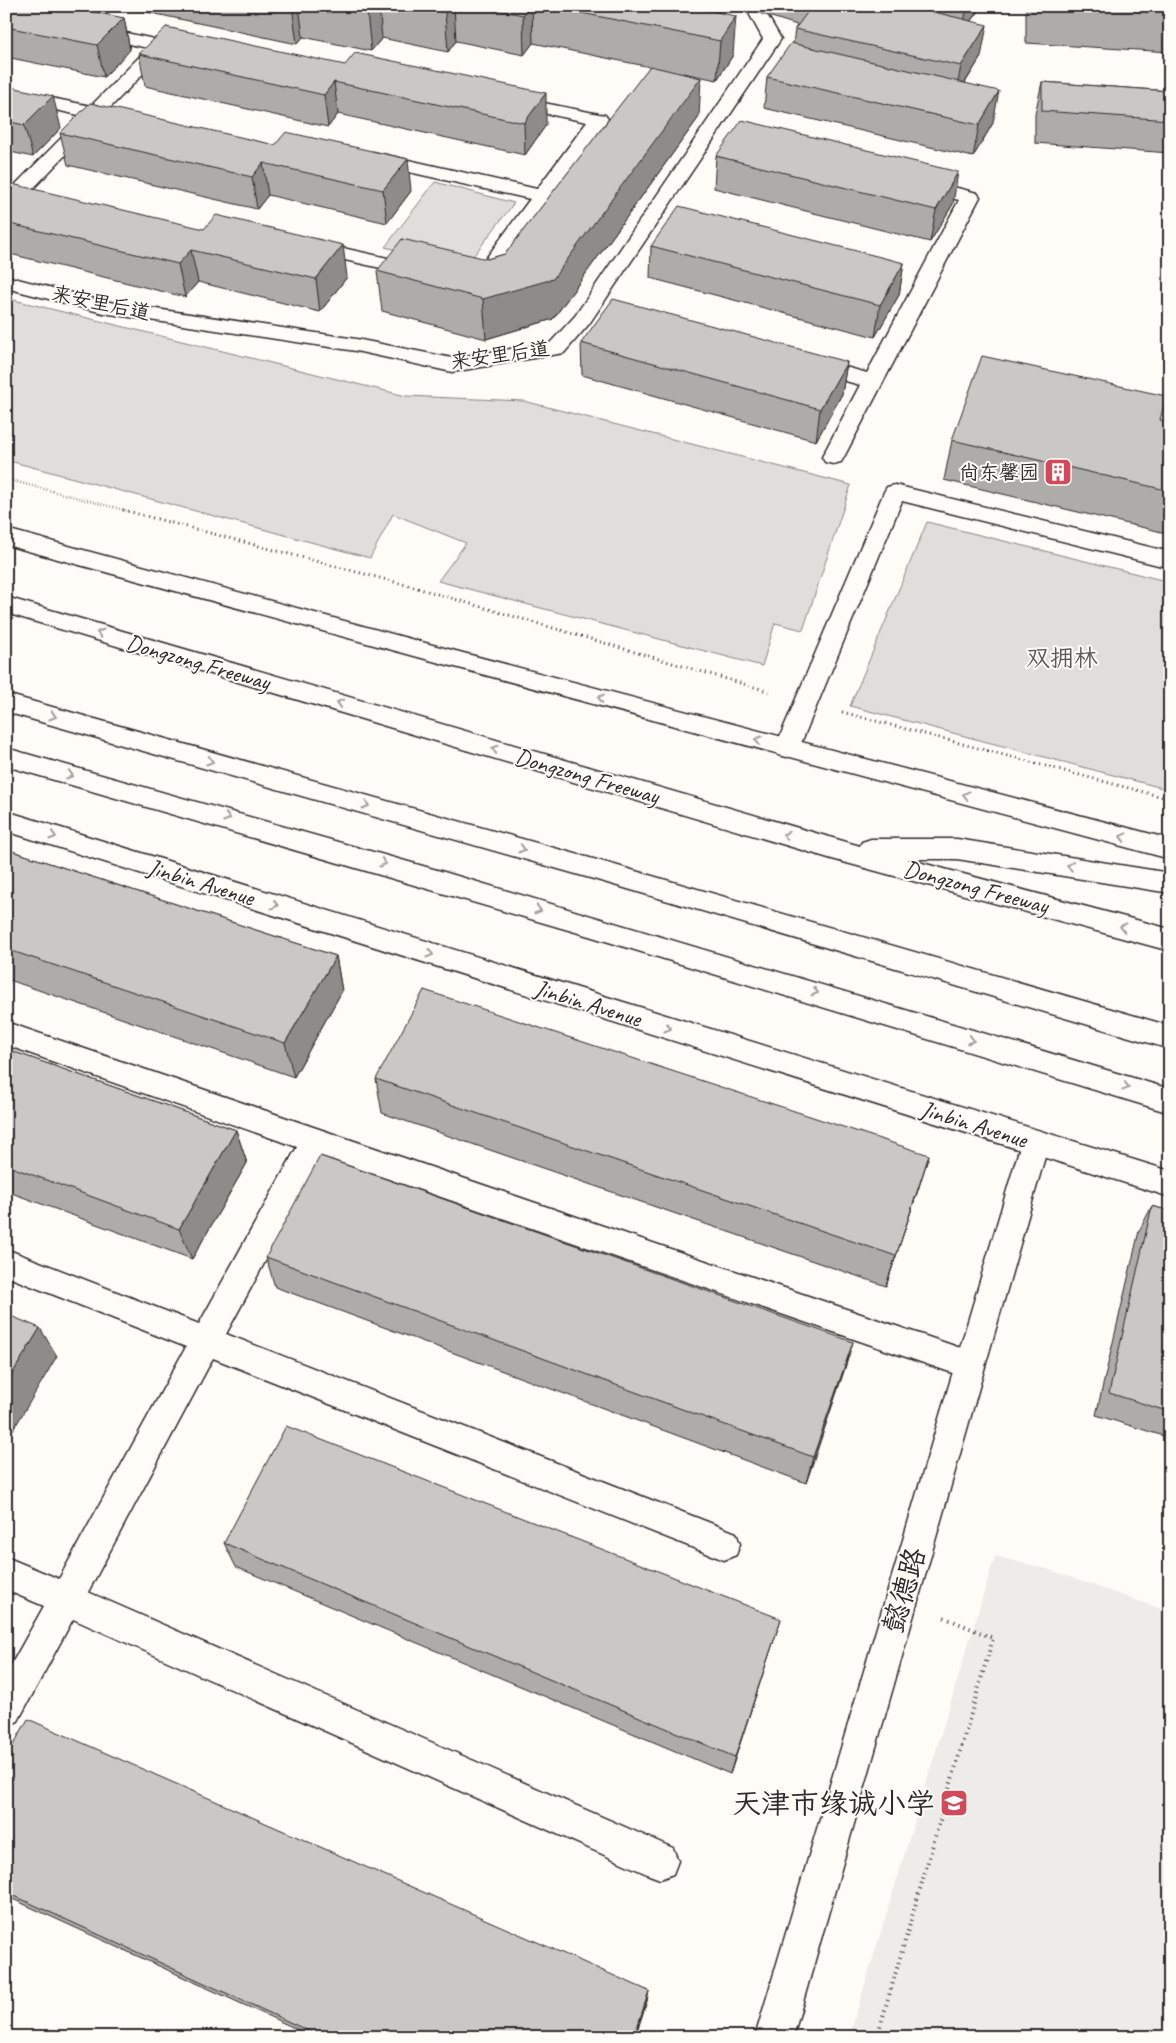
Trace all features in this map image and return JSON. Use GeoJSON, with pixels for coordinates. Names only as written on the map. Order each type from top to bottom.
{"type":"FeatureCollection","features":[{"type":"Feature","properties":{"kind":"main road"},"geometry":{"type":"LineString","coordinates":[[82,29],[104,6]]}},
{"type":"Feature","properties":{"kind":"main road","name":"来安里后道"},"geometry":{"type":"LineString","coordinates":[[6,282],[103,307],[356,345],[452,365],[557,348],[582,320],[602,306],[654,213],[772,39],[753,6]]}},
{"type":"Feature","properties":{"kind":"main road"},"geometry":{"type":"LineString","coordinates":[[63,26],[206,55]]}},
{"type":"Feature","properties":{"kind":"main road"},"geometry":{"type":"LineString","coordinates":[[12,193],[95,113],[160,46]]}},
{"type":"Feature","properties":{"kind":"main road"},"geometry":{"type":"LineString","coordinates":[[6,94],[142,123]]}},
{"type":"Feature","properties":{"kind":"main road"},"geometry":{"type":"LineString","coordinates":[[459,279],[478,283],[598,119],[493,98]]}},
{"type":"Feature","properties":{"kind":"main road"},"geometry":{"type":"LineString","coordinates":[[708,132],[728,137]]}},
{"type":"Feature","properties":{"kind":"main road"},"geometry":{"type":"LineString","coordinates":[[359,155],[542,196]]}},
{"type":"Feature","properties":{"kind":"main road"},"geometry":{"type":"LineString","coordinates":[[833,458],[970,197],[902,180]]}},
{"type":"Feature","properties":{"kind":"main road"},"geometry":{"type":"LineString","coordinates":[[12,193],[36,198]]}},
{"type":"Feature","properties":{"kind":"main road"},"geometry":{"type":"LineString","coordinates":[[654,213],[673,219]]}},
{"type":"Feature","properties":{"kind":"main road"},"geometry":{"type":"LineString","coordinates":[[290,242],[440,275]]}},
{"type":"Feature","properties":{"kind":"main road"},"geometry":{"type":"LineString","coordinates":[[904,281],[923,286]]}},
{"type":"Feature","properties":{"kind":"main road"},"geometry":{"type":"LineString","coordinates":[[789,358],[873,382]]}},
{"type":"Feature","properties":{"kind":"main road"},"geometry":{"type":"LineString","coordinates":[[787,748],[895,492],[1170,560]]}},
{"type":"Feature","properties":{"kind":"main road"},"geometry":{"type":"LineString","coordinates":[[6,537],[787,748],[1170,849]]}},
{"type":"Feature","properties":{"kind":"main road","name":"Dongzong Freeway"},"geometry":{"type":"LineString","coordinates":[[6,605],[832,848],[1170,940]]}},
{"type":"Feature","properties":{"kind":"main road"},"geometry":{"type":"LineString","coordinates":[[6,703],[594,869],[1170,1038]]}},
{"type":"Feature","properties":{"kind":"main road"},"geometry":{"type":"LineString","coordinates":[[6,757],[294,837],[769,978],[1170,1101]]}},
{"type":"Feature","properties":{"kind":"main road","name":"Jinbin Avenue"},"geometry":{"type":"LineString","coordinates":[[6,821],[1170,1184]]}},
{"type":"Feature","properties":{"kind":"main road"},"geometry":{"type":"LineString","coordinates":[[832,848],[957,849],[1170,883]]}},
{"type":"Feature","properties":{"kind":"main road"},"geometry":{"type":"LineString","coordinates":[[6,1033],[970,1365]]}},
{"type":"Feature","properties":{"kind":"main road"},"geometry":{"type":"LineString","coordinates":[[6,1708],[315,1141]]}},
{"type":"Feature","properties":{"kind":"main road","name":"懿德路"},"geometry":{"type":"LineString","coordinates":[[774,2037],[1035,1143]]}},
{"type":"Feature","properties":{"kind":"main road"},"geometry":{"type":"LineString","coordinates":[[6,1262],[724,1544]]}},
{"type":"Feature","properties":{"kind":"main road"},"geometry":{"type":"LineString","coordinates":[[6,1574],[660,1861]]}},
{"type":"Feature","properties":{"kind":"path"},"geometry":{"type":"LineString","coordinates":[[6,479],[410,586],[806,702],[1170,799]]}},
{"type":"Feature","properties":{"kind":"path"},"geometry":{"type":"LineString","coordinates":[[877,2037],[993,1638],[901,1599]]}},
{"type":"Feature","properties":{"kind":"shaded area"},"geometry":{"type":"Polygon","coordinates":[[[995,1556],[1047,1569],[1170,1612],[1170,2037],[849,2037],[995,1556]]]}},
{"type":"Feature","properties":{"kind":"green space"},"geometry":{"type":"Polygon","coordinates":[[[435,182],[514,203],[465,267],[385,247],[435,182]]]}},
{"type":"Feature","properties":{"kind":"green space"},"geometry":{"type":"Polygon","coordinates":[[[6,298],[406,396],[524,401],[851,485],[803,630],[775,623],[762,666],[438,581],[466,543],[393,514],[370,558],[6,460],[6,298]]]}},
{"type":"Feature","properties":{"kind":"green space","name":"双拥林"},"geometry":{"type":"Polygon","coordinates":[[[927,522],[1170,582],[1170,790],[850,706],[927,522]]]}},
{"type":"Feature","properties":{"kind":"building"},"geometry":{"type":"Polygon","coordinates":[[[6,6],[65,6],[124,18],[97,45],[6,27],[6,6]]]}},
{"type":"Feature","properties":{"kind":"building"},"geometry":{"type":"Polygon","coordinates":[[[340,6],[372,6],[367,12],[340,6]]]}},
{"type":"Feature","properties":{"kind":"building"},"geometry":{"type":"Polygon","coordinates":[[[416,6],[450,6],[445,12],[416,6]]]}},
{"type":"Feature","properties":{"kind":"building"},"geometry":{"type":"Polygon","coordinates":[[[478,6],[530,6],[523,15],[478,6]]]}},
{"type":"Feature","properties":{"kind":"building"},"geometry":{"type":"Polygon","coordinates":[[[547,6],[687,6],[736,16],[720,41],[547,6]]]}},
{"type":"Feature","properties":{"kind":"building"},"geometry":{"type":"Polygon","coordinates":[[[812,6],[910,6],[987,25],[961,66],[795,29],[812,6]]]}},
{"type":"Feature","properties":{"kind":"building"},"geometry":{"type":"Polygon","coordinates":[[[1079,6],[1170,6],[1170,12],[1079,6]]]}},
{"type":"Feature","properties":{"kind":"building"},"geometry":{"type":"Polygon","coordinates":[[[166,27],[345,65],[355,53],[546,93],[524,123],[334,82],[324,95],[139,54],[166,27]]]}},
{"type":"Feature","properties":{"kind":"building"},"geometry":{"type":"Polygon","coordinates":[[[791,43],[999,91],[979,125],[767,77],[791,43]]]}},
{"type":"Feature","properties":{"kind":"building"},"geometry":{"type":"Polygon","coordinates":[[[650,66],[701,78],[553,279],[483,299],[377,271],[402,239],[487,259],[505,254],[650,66]]]}},
{"type":"Feature","properties":{"kind":"building"},"geometry":{"type":"Polygon","coordinates":[[[1042,82],[1170,91],[1170,120],[1042,111],[1042,82]]]}},
{"type":"Feature","properties":{"kind":"building"},"geometry":{"type":"Polygon","coordinates":[[[6,86],[53,96],[24,125],[6,121],[6,86]]]}},
{"type":"Feature","properties":{"kind":"building"},"geometry":{"type":"Polygon","coordinates":[[[90,103],[275,145],[286,132],[408,159],[383,190],[263,163],[252,177],[60,133],[90,103]]]}},
{"type":"Feature","properties":{"kind":"building"},"geometry":{"type":"Polygon","coordinates":[[[742,120],[958,172],[936,210],[716,156],[742,120]]]}},
{"type":"Feature","properties":{"kind":"building"},"geometry":{"type":"Polygon","coordinates":[[[12,184],[204,229],[216,215],[343,245],[316,279],[191,250],[178,264],[6,223],[6,190],[12,184]]]}},
{"type":"Feature","properties":{"kind":"building"},"geometry":{"type":"Polygon","coordinates":[[[679,206],[904,263],[880,305],[651,246],[679,206]]]}},
{"type":"Feature","properties":{"kind":"building"},"geometry":{"type":"Polygon","coordinates":[[[613,299],[847,362],[820,409],[581,343],[613,299]]]}},
{"type":"Feature","properties":{"kind":"building"},"geometry":{"type":"Polygon","coordinates":[[[982,356],[1166,396],[1160,420],[1170,422],[1170,491],[952,440],[982,356]]]}},
{"type":"Feature","properties":{"kind":"building"},"geometry":{"type":"Polygon","coordinates":[[[6,849],[336,956],[285,1043],[6,949],[6,849]]]}},
{"type":"Feature","properties":{"kind":"building"},"geometry":{"type":"Polygon","coordinates":[[[424,990],[929,1155],[896,1256],[376,1079],[424,990]]]}},
{"type":"Feature","properties":{"kind":"building"},"geometry":{"type":"Polygon","coordinates":[[[6,1049],[236,1130],[179,1229],[6,1165],[6,1049]]]}},
{"type":"Feature","properties":{"kind":"building"},"geometry":{"type":"Polygon","coordinates":[[[320,1156],[853,1342],[813,1457],[266,1257],[320,1156]]]}},
{"type":"Feature","properties":{"kind":"building"},"geometry":{"type":"Polygon","coordinates":[[[1152,1206],[1170,1211],[1170,1412],[1109,1393],[1152,1206]]]}},
{"type":"Feature","properties":{"kind":"building"},"geometry":{"type":"Polygon","coordinates":[[[6,1314],[40,1328],[6,1384],[6,1314]]]}},
{"type":"Feature","properties":{"kind":"building"},"geometry":{"type":"Polygon","coordinates":[[[286,1426],[781,1619],[735,1757],[224,1543],[286,1426]]]}},
{"type":"Feature","properties":{"kind":"building"},"geometry":{"type":"Polygon","coordinates":[[[28,1719],[649,1991],[634,2037],[322,2037],[6,1892],[6,1758],[28,1719]]]}},
{"type":"Feature","properties":{"kind":"place","name":"尚东馨园"},"geometry":{"type":"Point","coordinates":[1058,472]}},
{"type":"Feature","properties":{"kind":"place","name":"天津市缘诚小学"},"geometry":{"type":"Point","coordinates":[954,1803]}}]}
